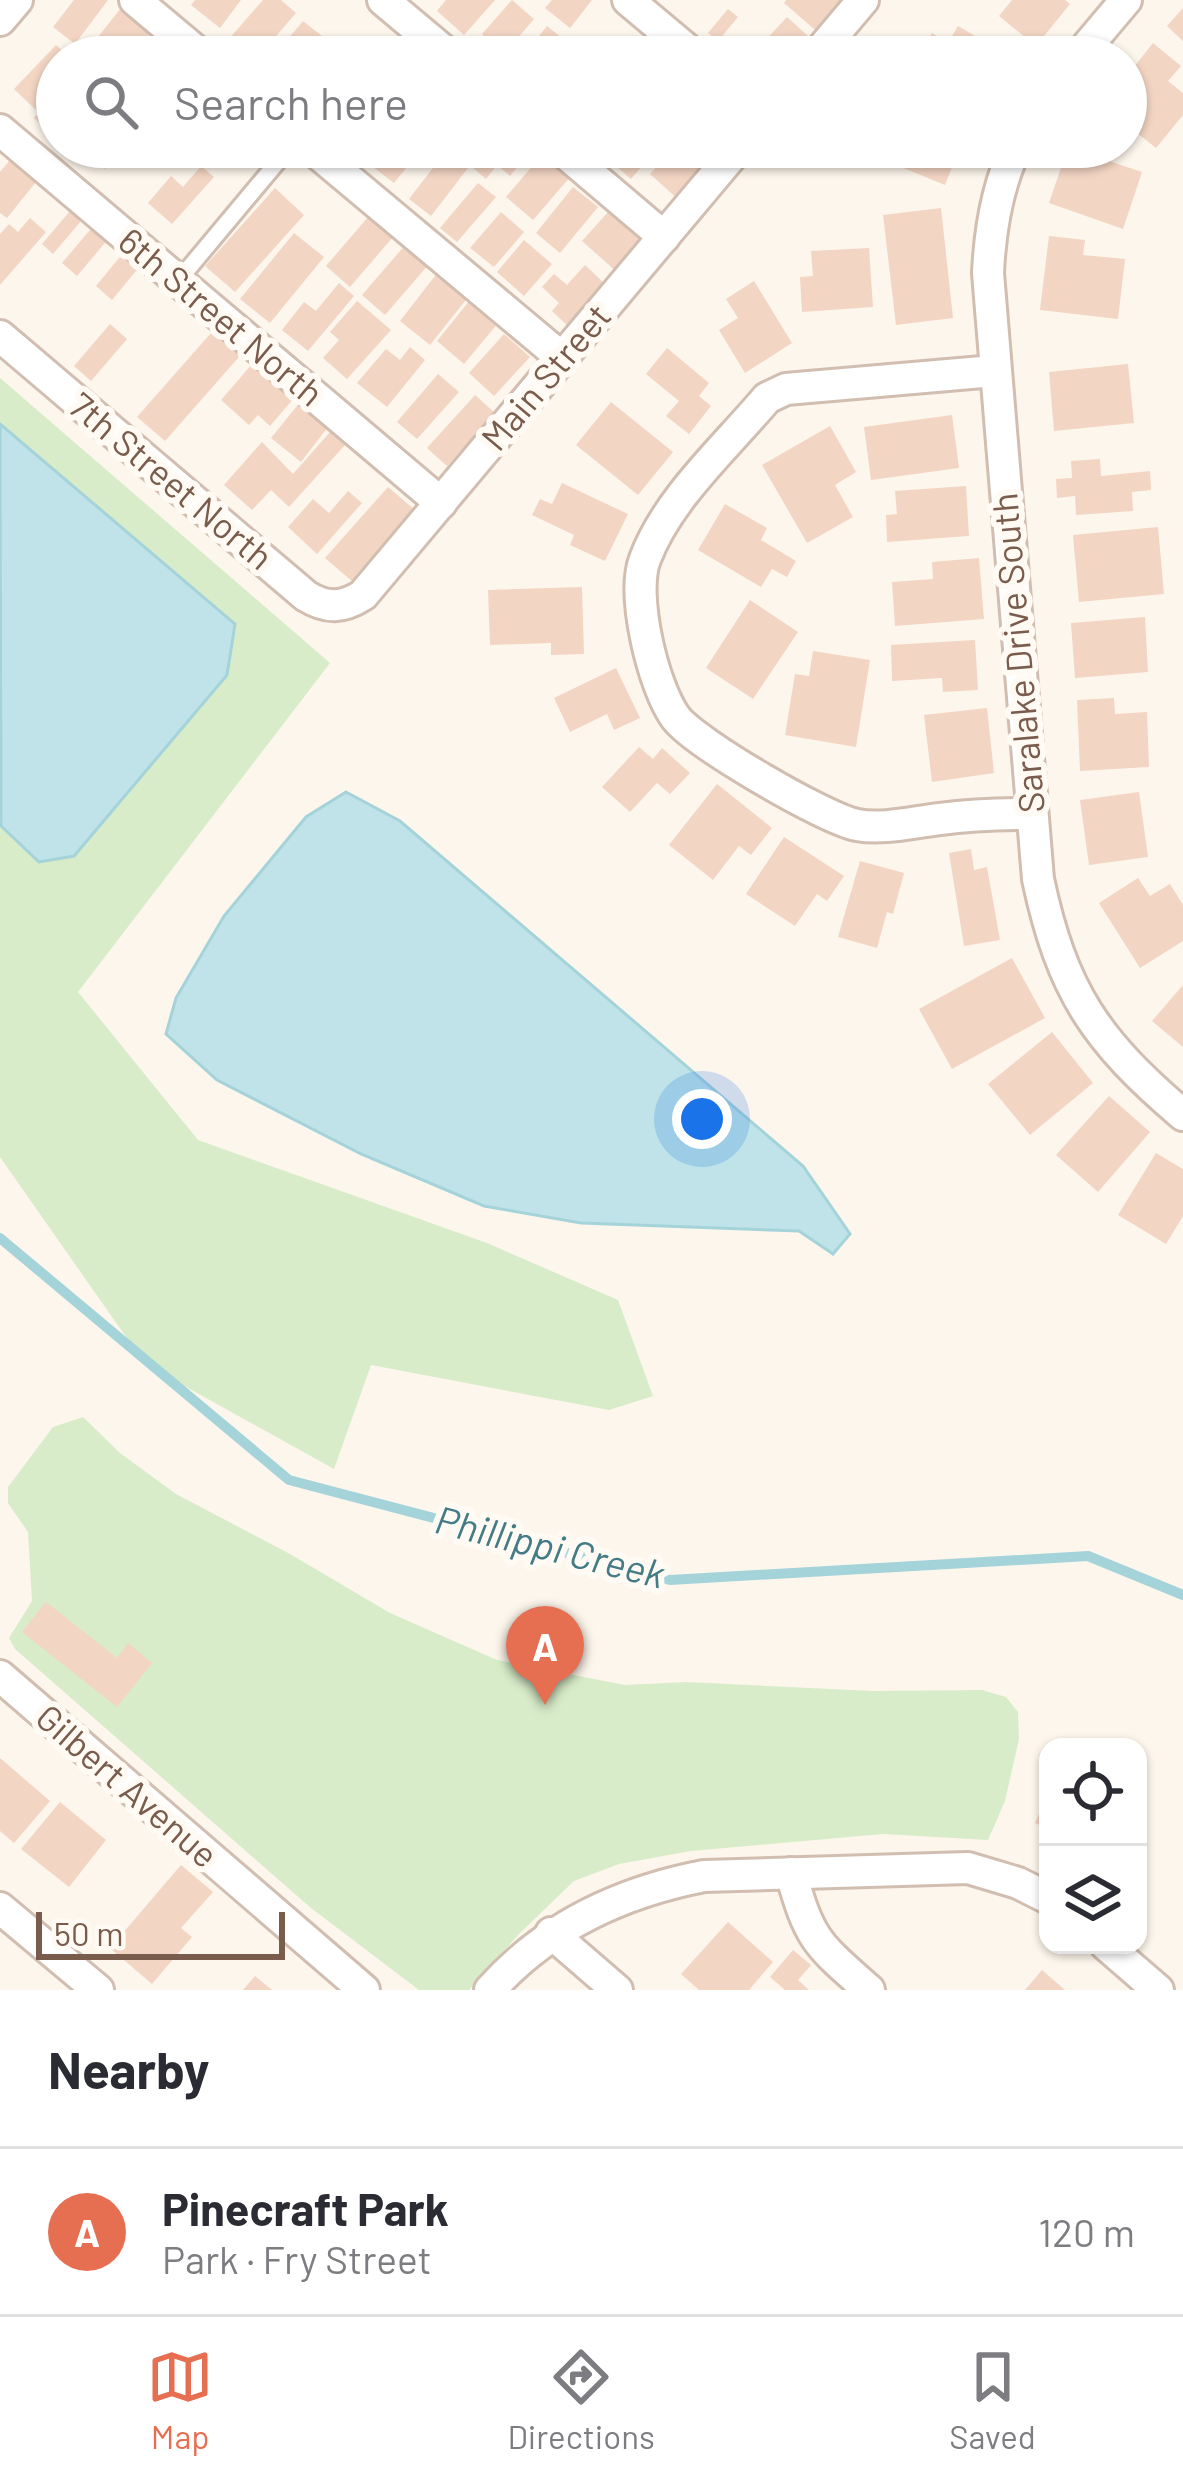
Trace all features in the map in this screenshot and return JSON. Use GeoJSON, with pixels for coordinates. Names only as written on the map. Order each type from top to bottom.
{"type":"FeatureCollection","features":[{"type":"Feature","properties":{"kind":"street"},"geometry":{"type":"LineString","coordinates":[[0,20],[17,0]]}},
{"type":"Feature","properties":{"kind":"street"},"geometry":{"type":"LineString","coordinates":[[135,0],[178,36]]}},
{"type":"Feature","properties":{"kind":"street"},"geometry":{"type":"LineString","coordinates":[[383,0],[426,36]]}},
{"type":"Feature","properties":{"kind":"street"},"geometry":{"type":"LineString","coordinates":[[628,0],[671,36]]}},
{"type":"Feature","properties":{"kind":"street"},"geometry":{"type":"LineString","coordinates":[[833,36],[863,0]]}},
{"type":"Feature","properties":{"kind":"street"},"geometry":{"type":"LineString","coordinates":[[1096,36],[1126,0]]}},
{"type":"Feature","properties":{"kind":"street","name":"6th Street North"},"geometry":{"type":"LineString","coordinates":[[0,130],[36,160]]}},
{"type":"Feature","properties":{"kind":"street","name":"6th Street North"},"geometry":{"type":"LineString","coordinates":[[45,168],[441,503]]}},
{"type":"Feature","properties":{"kind":"street"},"geometry":{"type":"LineString","coordinates":[[335,168],[561,357]]}},
{"type":"Feature","properties":{"kind":"street"},"geometry":{"type":"LineString","coordinates":[[583,168],[664,237]]}},
{"type":"Feature","properties":{"kind":"street","name":"Main Street"},"geometry":{"type":"LineString","coordinates":[[350,604],[363,595],[722,168]]}},
{"type":"Feature","properties":{"kind":"street","name":"Saralake Drive South"},"geometry":{"type":"LineString","coordinates":[[1008,168],[990,241],[994,371],[1038,879],[1051,938],[1094,1027],[1134,1074],[1183,1115]]}},
{"type":"Feature","properties":{"kind":"street","name":"7th Street North"},"geometry":{"type":"LineString","coordinates":[[0,336],[306,596],[320,604],[350,604]]}},
{"type":"Feature","properties":{"kind":"street"},"geometry":{"type":"LineString","coordinates":[[994,371],[786,388],[767,398],[664,520],[643,563],[639,601],[664,695],[677,719],[701,741],[839,820],[881,826],[982,814],[1031,814]]}},
{"type":"Feature","properties":{"kind":"street","name":"Gilbert Avenue"},"geometry":{"type":"LineString","coordinates":[[0,1676],[364,1990]]}},
{"type":"Feature","properties":{"kind":"street"},"geometry":{"type":"LineString","coordinates":[[490,1990],[551,1933],[607,1904],[666,1883],[704,1876],[968,1868],[1039,1894]]}},
{"type":"Feature","properties":{"kind":"street"},"geometry":{"type":"LineString","coordinates":[[791,1873],[806,1925],[820,1948],[869,1990]]}},
{"type":"Feature","properties":{"kind":"street"},"geometry":{"type":"LineString","coordinates":[[0,1908],[98,1990]]}},
{"type":"Feature","properties":{"kind":"street"},"geometry":{"type":"LineString","coordinates":[[551,1933],[617,1990]]}},
{"type":"Feature","properties":{"kind":"street"},"geometry":{"type":"LineString","coordinates":[[1116,1954],[1158,1990]]}},
{"type":"Feature","properties":{"kind":"lane"},"geometry":{"type":"LineString","coordinates":[[178,280],[272,168]]}},
{"type":"Feature","properties":{"kind":"green space"},"geometry":{"type":"Polygon","coordinates":[[[0,378],[330,663],[78,992],[198,1140],[487,1243],[618,1300],[653,1396],[609,1410],[371,1365],[334,1469],[145,1364],[0,1157],[0,723],[3,740],[74,856],[150,763],[235,624],[0,424],[0,378]]]}},
{"type":"Feature","properties":{"kind":"green space"},"geometry":{"type":"Polygon","coordinates":[[[83,1417],[120,1453],[176,1494],[390,1613],[497,1660],[625,1685],[687,1682],[872,1691],[982,1690],[1006,1697],[1018,1712],[1019,1739],[1005,1801],[988,1840],[883,1834],[691,1851],[619,1864],[574,1881],[469,1990],[419,1990],[311,1908],[15,1649],[9,1638],[32,1601],[28,1532],[8,1503],[8,1487],[53,1427],[83,1417]]]}},
{"type":"Feature","properties":{"kind":"water"},"geometry":{"type":"Polygon","coordinates":[[[0,424],[235,624],[227,675],[74,856],[39,862],[1,826],[0,424]]]}},
{"type":"Feature","properties":{"kind":"water"},"geometry":{"type":"Polygon","coordinates":[[[346,792],[400,821],[803,1166],[850,1234],[833,1254],[799,1231],[581,1223],[484,1206],[361,1154],[217,1080],[166,1034],[176,998],[224,916],[306,817],[346,792]]]}},
{"type":"Feature","properties":{"kind":"building"},"geometry":{"type":"Polygon","coordinates":[[[74,0],[108,0],[81,36],[65,36],[53,27],[74,0]]]}},
{"type":"Feature","properties":{"kind":"building"},"geometry":{"type":"Polygon","coordinates":[[[195,0],[241,0],[220,28],[191,5],[195,0]]]}},
{"type":"Feature","properties":{"kind":"building"},"geometry":{"type":"Polygon","coordinates":[[[263,0],[281,0],[296,13],[276,36],[232,36],[263,0]]]}},
{"type":"Feature","properties":{"kind":"building"},"geometry":{"type":"Polygon","coordinates":[[[446,0],[495,0],[464,35],[437,11],[446,0]]]}},
{"type":"Feature","properties":{"kind":"building"},"geometry":{"type":"Polygon","coordinates":[[[512,0],[534,19],[519,36],[482,34],[512,0]]]}},
{"type":"Feature","properties":{"kind":"building"},"geometry":{"type":"Polygon","coordinates":[[[552,0],[592,0],[570,28],[545,8],[552,0]]]}},
{"type":"Feature","properties":{"kind":"building"},"geometry":{"type":"Polygon","coordinates":[[[786,0],[851,0],[821,35],[786,0]]]}},
{"type":"Feature","properties":{"kind":"building"},"geometry":{"type":"Polygon","coordinates":[[[1012,0],[1065,0],[1070,4],[1044,36],[1024,36],[999,16],[1012,0]]]}},
{"type":"Feature","properties":{"kind":"building"},"geometry":{"type":"Polygon","coordinates":[[[121,8],[151,32],[148,36],[99,36],[121,8]]]}},
{"type":"Feature","properties":{"kind":"building"},"geometry":{"type":"Polygon","coordinates":[[[1183,8],[1183,41],[1167,26],[1183,8]]]}},
{"type":"Feature","properties":{"kind":"building"},"geometry":{"type":"Polygon","coordinates":[[[728,9],[738,17],[722,36],[708,33],[728,9]]]}},
{"type":"Feature","properties":{"kind":"building"},"geometry":{"type":"Polygon","coordinates":[[[787,17],[808,36],[769,36],[787,17]]]}},
{"type":"Feature","properties":{"kind":"building"},"geometry":{"type":"Polygon","coordinates":[[[303,21],[322,36],[290,36],[303,21]]]}},
{"type":"Feature","properties":{"kind":"building"},"geometry":{"type":"Polygon","coordinates":[[[547,26],[560,36],[539,36],[547,26]]]}},
{"type":"Feature","properties":{"kind":"building"},"geometry":{"type":"Polygon","coordinates":[[[958,26],[975,36],[952,36],[958,26]]]}},
{"type":"Feature","properties":{"kind":"building"},"geometry":{"type":"Polygon","coordinates":[[[1153,43],[1181,66],[1168,81],[1183,93],[1183,115],[1156,148],[1147,141],[1147,51],[1153,43]]]}},
{"type":"Feature","properties":{"kind":"building"},"geometry":{"type":"Polygon","coordinates":[[[36,66],[36,110],[14,89],[36,66]]]}},
{"type":"Feature","properties":{"kind":"building"},"geometry":{"type":"Polygon","coordinates":[[[10,160],[36,182],[7,218],[0,213],[0,172],[10,160]]]}},
{"type":"Feature","properties":{"kind":"building"},"geometry":{"type":"Polygon","coordinates":[[[199,168],[214,177],[172,224],[148,203],[171,176],[183,187],[199,168]]]}},
{"type":"Feature","properties":{"kind":"building"},"geometry":{"type":"Polygon","coordinates":[[[374,168],[406,168],[394,183],[374,168]]]}},
{"type":"Feature","properties":{"kind":"building"},"geometry":{"type":"Polygon","coordinates":[[[433,168],[468,168],[431,216],[409,199],[433,168]]]}},
{"type":"Feature","properties":{"kind":"building"},"geometry":{"type":"Polygon","coordinates":[[[473,168],[495,168],[486,179],[473,168]]]}},
{"type":"Feature","properties":{"kind":"building"},"geometry":{"type":"Polygon","coordinates":[[[530,168],[562,168],[571,176],[533,220],[506,197],[530,168]]]}},
{"type":"Feature","properties":{"kind":"building"},"geometry":{"type":"Polygon","coordinates":[[[618,168],[640,168],[631,179],[618,168]]]}},
{"type":"Feature","properties":{"kind":"building"},"geometry":{"type":"Polygon","coordinates":[[[655,168],[707,168],[679,200],[650,174],[655,168]]]}},
{"type":"Feature","properties":{"kind":"building"},"geometry":{"type":"Polygon","coordinates":[[[904,168],[952,168],[945,185],[904,168]]]}},
{"type":"Feature","properties":{"kind":"building"},"geometry":{"type":"Polygon","coordinates":[[[1061,168],[1142,172],[1123,229],[1049,203],[1061,168]]]}},
{"type":"Feature","properties":{"kind":"building"},"geometry":{"type":"Polygon","coordinates":[[[478,183],[496,197],[457,242],[440,228],[478,183]]]}},
{"type":"Feature","properties":{"kind":"building"},"geometry":{"type":"Polygon","coordinates":[[[573,187],[598,207],[560,253],[536,233],[573,187]]]}},
{"type":"Feature","properties":{"kind":"building"},"geometry":{"type":"Polygon","coordinates":[[[275,188],[304,215],[235,292],[205,266],[275,188]]]}},
{"type":"Feature","properties":{"kind":"building"},"geometry":{"type":"Polygon","coordinates":[[[76,204],[87,214],[53,254],[42,244],[76,204]]]}},
{"type":"Feature","properties":{"kind":"building"},"geometry":{"type":"Polygon","coordinates":[[[941,208],[953,318],[896,325],[883,215],[941,208]]]}},
{"type":"Feature","properties":{"kind":"building"},"geometry":{"type":"Polygon","coordinates":[[[609,211],[644,242],[618,273],[582,241],[609,211]]]}},
{"type":"Feature","properties":{"kind":"building"},"geometry":{"type":"Polygon","coordinates":[[[501,212],[524,232],[494,267],[470,248],[501,212]]]}},
{"type":"Feature","properties":{"kind":"building"},"geometry":{"type":"Polygon","coordinates":[[[369,216],[393,237],[350,287],[326,266],[369,216]]]}},
{"type":"Feature","properties":{"kind":"building"},"geometry":{"type":"Polygon","coordinates":[[[30,218],[46,232],[0,285],[0,234],[9,224],[18,232],[30,218]]]}},
{"type":"Feature","properties":{"kind":"building"},"geometry":{"type":"Polygon","coordinates":[[[95,224],[110,237],[77,276],[62,263],[95,224]]]}},
{"type":"Feature","properties":{"kind":"building"},"geometry":{"type":"Polygon","coordinates":[[[294,233],[324,257],[270,323],[240,299],[294,233]]]}},
{"type":"Feature","properties":{"kind":"building"},"geometry":{"type":"Polygon","coordinates":[[[1049,236],[1085,240],[1083,255],[1125,259],[1118,319],[1040,310],[1049,236]]]}},
{"type":"Feature","properties":{"kind":"building"},"geometry":{"type":"Polygon","coordinates":[[[524,240],[552,264],[524,296],[497,272],[524,240]]]}},
{"type":"Feature","properties":{"kind":"building"},"geometry":{"type":"Polygon","coordinates":[[[406,244],[429,264],[385,315],[362,295],[406,244]]]}},
{"type":"Feature","properties":{"kind":"building"},"geometry":{"type":"Polygon","coordinates":[[[869,248],[873,307],[802,312],[800,277],[813,276],[811,251],[869,248]]]}},
{"type":"Feature","properties":{"kind":"building"},"geometry":{"type":"Polygon","coordinates":[[[124,252],[140,266],[112,300],[96,286],[124,252]]]}},
{"type":"Feature","properties":{"kind":"building"},"geometry":{"type":"Polygon","coordinates":[[[585,265],[606,285],[569,327],[552,311],[559,303],[542,287],[554,274],[567,285],[585,265]]]}},
{"type":"Feature","properties":{"kind":"building"},"geometry":{"type":"Polygon","coordinates":[[[438,272],[469,296],[430,345],[400,321],[438,272]]]}},
{"type":"Feature","properties":{"kind":"building"},"geometry":{"type":"Polygon","coordinates":[[[754,281],[792,343],[745,373],[719,330],[738,318],[726,299],[754,281]]]}},
{"type":"Feature","properties":{"kind":"building"},"geometry":{"type":"Polygon","coordinates":[[[339,283],[354,296],[308,351],[282,330],[304,302],[316,311],[339,283]]]}},
{"type":"Feature","properties":{"kind":"building"},"geometry":{"type":"Polygon","coordinates":[[[470,300],[498,323],[464,364],[437,341],[470,300]]]}},
{"type":"Feature","properties":{"kind":"building"},"geometry":{"type":"Polygon","coordinates":[[[357,301],[391,330],[347,379],[323,358],[339,340],[330,332],[357,301]]]}},
{"type":"Feature","properties":{"kind":"building"},"geometry":{"type":"Polygon","coordinates":[[[110,324],[127,339],[91,381],[74,366],[110,324]]]}},
{"type":"Feature","properties":{"kind":"building"},"geometry":{"type":"Polygon","coordinates":[[[218,325],[246,349],[165,441],[137,417],[218,325]]]}},
{"type":"Feature","properties":{"kind":"building"},"geometry":{"type":"Polygon","coordinates":[[[504,334],[530,357],[494,396],[469,373],[504,334]]]}},
{"type":"Feature","properties":{"kind":"building"},"geometry":{"type":"Polygon","coordinates":[[[410,347],[425,360],[387,407],[357,383],[386,349],[400,360],[410,347]]]}},
{"type":"Feature","properties":{"kind":"building"},"geometry":{"type":"Polygon","coordinates":[[[667,348],[709,383],[699,396],[711,406],[689,434],[666,416],[679,401],[646,374],[667,348]]]}},
{"type":"Feature","properties":{"kind":"building"},"geometry":{"type":"Polygon","coordinates":[[[260,355],[301,390],[270,426],[258,415],[249,425],[221,400],[260,355]]]}},
{"type":"Feature","properties":{"kind":"building"},"geometry":{"type":"Polygon","coordinates":[[[1128,364],[1134,423],[1054,431],[1049,372],[1128,364]]]}},
{"type":"Feature","properties":{"kind":"building"},"geometry":{"type":"Polygon","coordinates":[[[438,374],[459,392],[417,439],[397,422],[438,374]]]}},
{"type":"Feature","properties":{"kind":"building"},"geometry":{"type":"Polygon","coordinates":[[[475,395],[495,413],[447,466],[427,448],[475,395]]]}},
{"type":"Feature","properties":{"kind":"building"},"geometry":{"type":"Polygon","coordinates":[[[305,396],[334,419],[301,462],[271,438],[305,396]]]}},
{"type":"Feature","properties":{"kind":"building"},"geometry":{"type":"Polygon","coordinates":[[[611,402],[673,452],[638,495],[576,445],[611,402]]]}},
{"type":"Feature","properties":{"kind":"building"},"geometry":{"type":"Polygon","coordinates":[[[952,415],[959,468],[871,480],[864,427],[952,415]]]}},
{"type":"Feature","properties":{"kind":"building"},"geometry":{"type":"Polygon","coordinates":[[[830,426],[856,472],[835,485],[853,517],[807,543],[762,465],[830,426]]]}},
{"type":"Feature","properties":{"kind":"building"},"geometry":{"type":"Polygon","coordinates":[[[330,432],[345,445],[289,507],[271,490],[252,510],[224,485],[262,442],[293,474],[330,432]]]}},
{"type":"Feature","properties":{"kind":"building"},"geometry":{"type":"Polygon","coordinates":[[[1100,459],[1101,476],[1150,471],[1151,490],[1132,492],[1133,511],[1076,515],[1075,496],[1057,498],[1056,479],[1072,478],[1071,461],[1100,459]]]}},
{"type":"Feature","properties":{"kind":"building"},"geometry":{"type":"Polygon","coordinates":[[[562,483],[628,514],[605,561],[570,545],[574,535],[532,515],[540,499],[552,504],[562,483]]]}},
{"type":"Feature","properties":{"kind":"building"},"geometry":{"type":"Polygon","coordinates":[[[966,486],[969,536],[887,542],[886,515],[897,514],[895,491],[966,486]]]}},
{"type":"Feature","properties":{"kind":"building"},"geometry":{"type":"Polygon","coordinates":[[[388,487],[416,511],[353,582],[325,558],[388,487]]]}},
{"type":"Feature","properties":{"kind":"building"},"geometry":{"type":"Polygon","coordinates":[[[348,491],[362,503],[317,554],[288,527],[313,499],[329,513],[348,491]]]}},
{"type":"Feature","properties":{"kind":"building"},"geometry":{"type":"Polygon","coordinates":[[[725,504],[767,528],[761,540],[796,561],[787,577],[772,569],[761,587],[698,550],[725,504]]]}},
{"type":"Feature","properties":{"kind":"building"},"geometry":{"type":"Polygon","coordinates":[[[1158,527],[1164,594],[1079,602],[1073,535],[1158,527]]]}},
{"type":"Feature","properties":{"kind":"building"},"geometry":{"type":"Polygon","coordinates":[[[979,558],[984,619],[895,626],[892,582],[933,579],[932,562],[979,558]]]}},
{"type":"Feature","properties":{"kind":"building"},"geometry":{"type":"Polygon","coordinates":[[[582,587],[584,654],[551,655],[551,643],[490,645],[488,590],[582,587]]]}},
{"type":"Feature","properties":{"kind":"building"},"geometry":{"type":"Polygon","coordinates":[[[750,600],[798,632],[753,699],[706,668],[750,600]]]}},
{"type":"Feature","properties":{"kind":"building"},"geometry":{"type":"Polygon","coordinates":[[[1145,617],[1148,672],[1075,678],[1071,623],[1145,617]]]}},
{"type":"Feature","properties":{"kind":"building"},"geometry":{"type":"Polygon","coordinates":[[[975,640],[978,690],[943,692],[942,678],[892,681],[891,645],[975,640]]]}},
{"type":"Feature","properties":{"kind":"building"},"geometry":{"type":"Polygon","coordinates":[[[813,651],[870,660],[856,747],[785,735],[795,674],[809,676],[813,651]]]}},
{"type":"Feature","properties":{"kind":"building"},"geometry":{"type":"Polygon","coordinates":[[[616,668],[640,718],[614,730],[607,714],[570,732],[554,698],[616,668]]]}},
{"type":"Feature","properties":{"kind":"building"},"geometry":{"type":"Polygon","coordinates":[[[1114,698],[1115,714],[1147,712],[1149,767],[1080,771],[1077,700],[1114,698]]]}},
{"type":"Feature","properties":{"kind":"building"},"geometry":{"type":"Polygon","coordinates":[[[987,708],[994,773],[932,782],[924,715],[987,708]]]}},
{"type":"Feature","properties":{"kind":"building"},"geometry":{"type":"Polygon","coordinates":[[[639,747],[653,759],[662,748],[690,773],[670,794],[657,783],[630,812],[602,787],[639,747]]]}},
{"type":"Feature","properties":{"kind":"building"},"geometry":{"type":"Polygon","coordinates":[[[717,784],[772,828],[751,855],[739,846],[713,880],[669,845],[717,784]]]}},
{"type":"Feature","properties":{"kind":"building"},"geometry":{"type":"Polygon","coordinates":[[[1139,792],[1148,857],[1089,865],[1080,800],[1139,792]]]}},
{"type":"Feature","properties":{"kind":"building"},"geometry":{"type":"Polygon","coordinates":[[[784,837],[844,876],[827,901],[817,894],[795,926],[746,894],[784,837]]]}},
{"type":"Feature","properties":{"kind":"building"},"geometry":{"type":"Polygon","coordinates":[[[971,849],[974,870],[987,867],[1000,940],[964,946],[949,853],[971,849]]]}},
{"type":"Feature","properties":{"kind":"building"},"geometry":{"type":"Polygon","coordinates":[[[860,861],[904,873],[877,948],[838,937],[860,861]]]}},
{"type":"Feature","properties":{"kind":"building"},"geometry":{"type":"Polygon","coordinates":[[[1138,878],[1150,896],[1170,884],[1183,905],[1183,941],[1140,968],[1099,903],[1138,878]]]}},
{"type":"Feature","properties":{"kind":"building"},"geometry":{"type":"Polygon","coordinates":[[[1012,958],[1045,1018],[952,1069],[919,1009],[1012,958]]]}},
{"type":"Feature","properties":{"kind":"building"},"geometry":{"type":"Polygon","coordinates":[[[1183,985],[1183,1047],[1152,1021],[1183,985]]]}},
{"type":"Feature","properties":{"kind":"building"},"geometry":{"type":"Polygon","coordinates":[[[1052,1032],[1093,1083],[1030,1135],[988,1084],[1052,1032]]]}},
{"type":"Feature","properties":{"kind":"building"},"geometry":{"type":"Polygon","coordinates":[[[1109,1096],[1150,1132],[1098,1192],[1056,1155],[1109,1096]]]}},
{"type":"Feature","properties":{"kind":"building"},"geometry":{"type":"Polygon","coordinates":[[[1156,1153],[1183,1169],[1183,1216],[1166,1244],[1118,1215],[1156,1153]]]}},
{"type":"Feature","properties":{"kind":"building"},"geometry":{"type":"Polygon","coordinates":[[[46,1602],[117,1658],[128,1643],[152,1663],[117,1707],[22,1632],[46,1602]]]}},
{"type":"Feature","properties":{"kind":"building"},"geometry":{"type":"Polygon","coordinates":[[[0,1758],[50,1801],[14,1843],[0,1831],[0,1758]]]}},
{"type":"Feature","properties":{"kind":"building"},"geometry":{"type":"Polygon","coordinates":[[[60,1802],[106,1840],[69,1887],[21,1849],[60,1802]]]}},
{"type":"Feature","properties":{"kind":"building"},"geometry":{"type":"Polygon","coordinates":[[[181,1865],[213,1892],[181,1928],[192,1937],[152,1984],[110,1948],[181,1865]]]}},
{"type":"Feature","properties":{"kind":"building"},"geometry":{"type":"Polygon","coordinates":[[[728,1922],[773,1962],[749,1990],[699,1990],[681,1974],[728,1922]]]}},
{"type":"Feature","properties":{"kind":"building"},"geometry":{"type":"Polygon","coordinates":[[[793,1950],[811,1965],[798,1980],[809,1990],[785,1990],[770,1977],[793,1950]]]}},
{"type":"Feature","properties":{"kind":"building"},"geometry":{"type":"Polygon","coordinates":[[[1042,1970],[1065,1990],[1025,1990],[1042,1970]]]}},
{"type":"Feature","properties":{"kind":"building"},"geometry":{"type":"Polygon","coordinates":[[[255,1976],[272,1990],[243,1990],[255,1976]]]}},
{"type":"Feature","properties":{"kind":"waterway","name":"Phillippi Creek"},"geometry":{"type":"LineString","coordinates":[[0,1238],[289,1480],[670,1580],[1088,1556],[1183,1595]]}},
{"type":"Feature","properties":{"kind":"place","name":"Pinecraft Park"},"geometry":{"type":"Point","coordinates":[545,1705]}}]}
